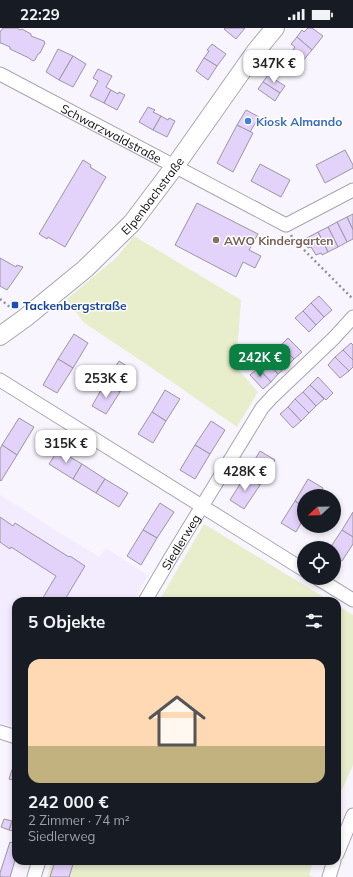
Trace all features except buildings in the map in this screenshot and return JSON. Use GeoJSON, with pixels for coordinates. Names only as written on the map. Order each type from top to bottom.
{"type":"FeatureCollection","features":[{"type":"Feature","properties":{"kind":"street","name":"Elpenbachstraße"},"geometry":{"type":"LineString","coordinates":[[0,336],[25,318],[85,269],[132,223],[175,166],[256,51],[275,28]]}},
{"type":"Feature","properties":{"kind":"street","name":"Schwarzwaldstraße"},"geometry":{"type":"LineString","coordinates":[[0,74],[286,225]]}},
{"type":"Feature","properties":{"kind":"street"},"geometry":{"type":"LineString","coordinates":[[286,225],[353,190]]}},
{"type":"Feature","properties":{"kind":"street","name":"Siedlerweg"},"geometry":{"type":"LineString","coordinates":[[147,597],[262,408],[334,338],[353,317]]}},
{"type":"Feature","properties":{"kind":"street"},"geometry":{"type":"LineString","coordinates":[[0,380],[297,566]]}},
{"type":"Feature","properties":{"kind":"street"},"geometry":{"type":"LineString","coordinates":[[328,585],[353,600]]}},
{"type":"Feature","properties":{"kind":"street"},"geometry":{"type":"LineString","coordinates":[[0,732],[12,736]]}},
{"type":"Feature","properties":{"kind":"street"},"geometry":{"type":"LineString","coordinates":[[341,844],[353,815]]}},
{"type":"Feature","properties":{"kind":"street"},"geometry":{"type":"LineString","coordinates":[[34,877],[38,865]]}},
{"type":"Feature","properties":{"kind":"street"},"geometry":{"type":"LineString","coordinates":[[329,877],[333,865]]}},
{"type":"Feature","properties":{"kind":"path"},"geometry":{"type":"LineString","coordinates":[[286,225],[293,239],[353,298]]}},
{"type":"Feature","properties":{"kind":"shaded area"},"geometry":{"type":"Polygon","coordinates":[[[0,495],[99,557],[106,548],[148,575],[136,597],[12,597],[12,727],[0,723],[0,495]]]}},
{"type":"Feature","properties":{"kind":"green space"},"geometry":{"type":"Polygon","coordinates":[[[134,236],[241,300],[236,367],[258,392],[237,427],[83,322],[67,299],[117,257],[134,236]]]}},
{"type":"Feature","properties":{"kind":"green space"},"geometry":{"type":"Polygon","coordinates":[[[204,524],[297,581],[297,585],[304,585],[323,597],[161,597],[204,524]]]}},
{"type":"Feature","properties":{"kind":"green space"},"geometry":{"type":"Polygon","coordinates":[[[341,608],[353,615],[353,765],[341,792],[341,608]]]}},
{"type":"Feature","properties":{"kind":"green space"},"geometry":{"type":"Polygon","coordinates":[[[51,865],[312,865],[309,875],[314,877],[47,877],[51,865]]]}},
{"type":"Feature","properties":{"kind":"place","name":"Kiosk Almando"},"geometry":{"type":"Point","coordinates":[248,121]}},
{"type":"Feature","properties":{"kind":"place","name":"AWO Kindergarten"},"geometry":{"type":"Point","coordinates":[216,240]}},
{"type":"Feature","properties":{"kind":"place","name":"Tackenbergstraße"},"geometry":{"type":"Point","coordinates":[15,305]}}]}
